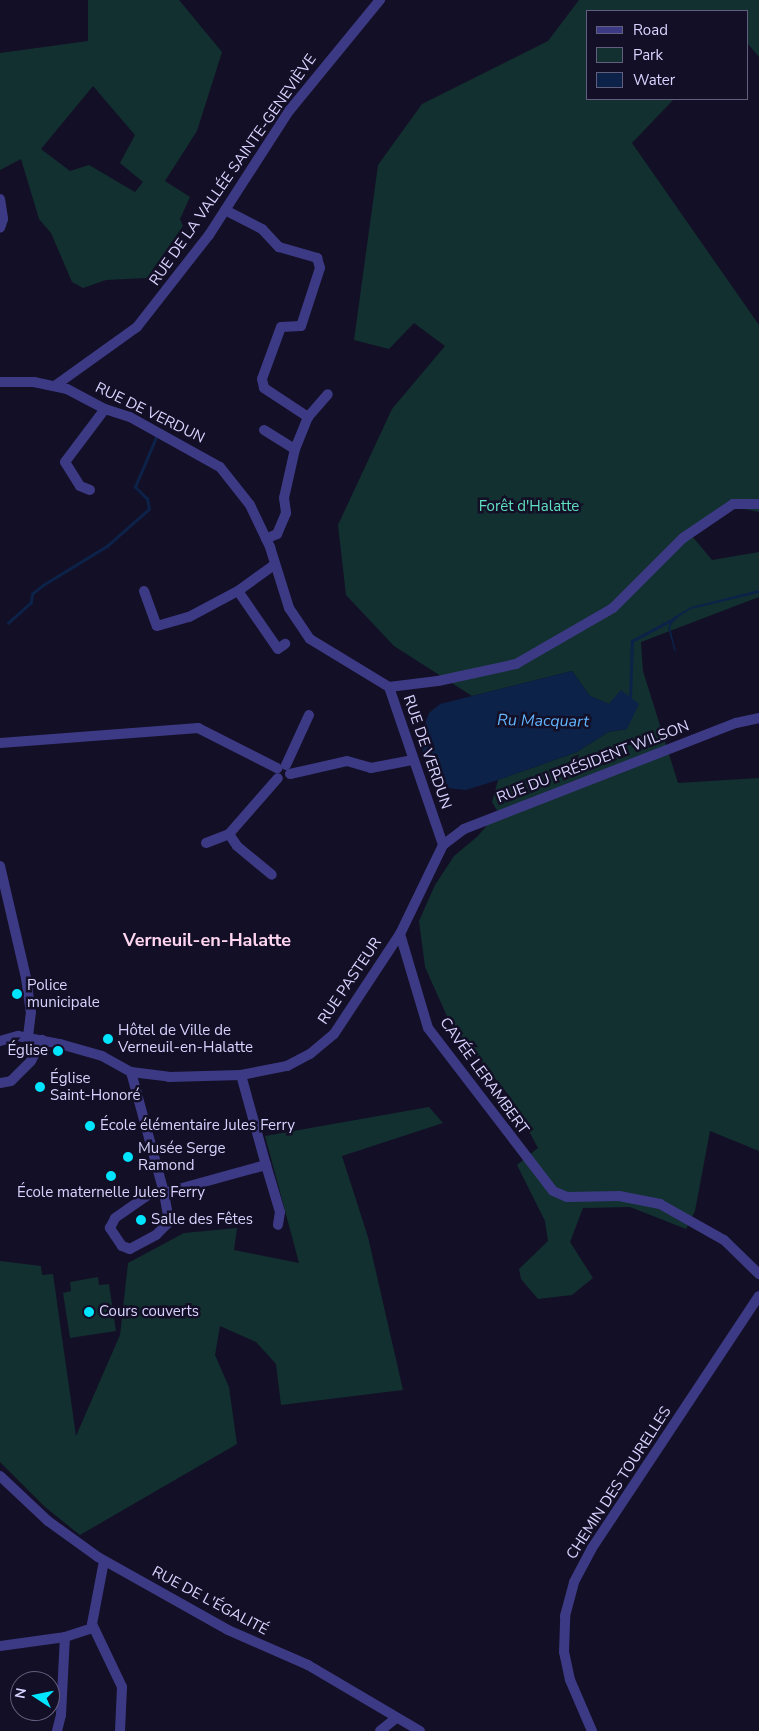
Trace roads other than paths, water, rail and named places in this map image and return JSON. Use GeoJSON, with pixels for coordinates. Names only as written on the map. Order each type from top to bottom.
{"type":"FeatureCollection","features":[{"type":"Feature","properties":{"kind":"street","name":"RUE DE LA VALLÉE SAINTE-GENEVIÈVE"},"geometry":{"type":"LineString","coordinates":[[56,385],[137,327],[178,278],[225,210],[289,111],[380,0]]}},
{"type":"Feature","properties":{"kind":"street"},"geometry":{"type":"LineString","coordinates":[[0,199],[3,219],[0,228]]}},
{"type":"Feature","properties":{"kind":"street"},"geometry":{"type":"LineString","coordinates":[[225,210],[262,229],[279,246],[317,258],[320,268],[301,326],[281,327],[262,379],[264,388],[308,417]]}},
{"type":"Feature","properties":{"kind":"street","name":"RUE DE VERDUN"},"geometry":{"type":"LineString","coordinates":[[0,382],[56,385],[105,409],[130,417],[220,467],[250,505],[266,539],[289,608],[310,639],[389,687],[443,845]]}},
{"type":"Feature","properties":{"kind":"street"},"geometry":{"type":"LineString","coordinates":[[266,539],[276,534],[286,512],[284,498],[295,449],[308,417],[328,394]]}},
{"type":"Feature","properties":{"kind":"street"},"geometry":{"type":"LineString","coordinates":[[90,490],[80,486],[65,462],[105,409]]}},
{"type":"Feature","properties":{"kind":"street"},"geometry":{"type":"LineString","coordinates":[[264,430],[295,449]]}},
{"type":"Feature","properties":{"kind":"street"},"geometry":{"type":"LineString","coordinates":[[389,687],[438,681],[516,664],[612,608],[683,538],[733,504],[759,504]]}},
{"type":"Feature","properties":{"kind":"street"},"geometry":{"type":"LineString","coordinates":[[144,591],[157,626],[190,617],[238,591],[274,565]]}},
{"type":"Feature","properties":{"kind":"street"},"geometry":{"type":"LineString","coordinates":[[238,591],[278,649],[285,644]]}},
{"type":"Feature","properties":{"kind":"street"},"geometry":{"type":"LineString","coordinates":[[206,843],[229,834],[283,771],[309,715]]}},
{"type":"Feature","properties":{"kind":"street","name":"RUE DU PRÉSIDENT WILSON"},"geometry":{"type":"LineString","coordinates":[[443,845],[464,829],[736,723],[759,718]]}},
{"type":"Feature","properties":{"kind":"street"},"geometry":{"type":"LineString","coordinates":[[0,742],[198,728],[283,771],[347,761],[371,768],[414,760]]}},
{"type":"Feature","properties":{"kind":"street"},"geometry":{"type":"LineString","coordinates":[[229,834],[237,846],[272,875]]}},
{"type":"Feature","properties":{"kind":"street","name":"RUE PASTEUR"},"geometry":{"type":"LineString","coordinates":[[0,1041],[10,1036],[28,1037],[102,1056],[130,1072],[194,1078],[241,1075],[287,1066],[322,1045],[348,1014],[400,934],[443,845]]}},
{"type":"Feature","properties":{"kind":"street"},"geometry":{"type":"LineString","coordinates":[[0,866],[27,986],[31,1012],[28,1037]]}},
{"type":"Feature","properties":{"kind":"street","name":"CAVÉE LERAMBERT"},"geometry":{"type":"LineString","coordinates":[[400,934],[428,1028],[510,1138],[558,1195],[619,1196],[660,1204],[724,1240],[759,1274]]}},
{"type":"Feature","properties":{"kind":"street"},"geometry":{"type":"LineString","coordinates":[[0,1083],[11,1081],[31,1061],[42,1040]]}},
{"type":"Feature","properties":{"kind":"street"},"geometry":{"type":"LineString","coordinates":[[130,1072],[164,1193],[169,1222],[156,1235],[130,1249],[122,1246],[110,1228],[115,1218],[151,1193],[164,1193],[266,1165]]}},
{"type":"Feature","properties":{"kind":"street"},"geometry":{"type":"LineString","coordinates":[[241,1075],[280,1212],[278,1226]]}},
{"type":"Feature","properties":{"kind":"street","name":"CHEMIN DES TOURELLES"},"geometry":{"type":"LineString","coordinates":[[592,1731],[570,1680],[564,1652],[565,1616],[574,1582],[592,1548],[759,1296]]}},
{"type":"Feature","properties":{"kind":"street","name":"RUE DE L'ÉGALITÉ"},"geometry":{"type":"LineString","coordinates":[[0,1476],[48,1521],[104,1561],[228,1630],[308,1665],[420,1731]]}},
{"type":"Feature","properties":{"kind":"street"},"geometry":{"type":"LineString","coordinates":[[104,1561],[93,1628],[122,1687],[120,1731]]}},
{"type":"Feature","properties":{"kind":"street"},"geometry":{"type":"LineString","coordinates":[[0,1646],[65,1638],[93,1628]]}},
{"type":"Feature","properties":{"kind":"street"},"geometry":{"type":"LineString","coordinates":[[57,1731],[62,1715],[65,1638]]}},
{"type":"Feature","properties":{"kind":"street"},"geometry":{"type":"LineString","coordinates":[[380,1731],[396,1718]]}},
{"type":"Feature","properties":{"kind":"water"},"geometry":{"type":"Polygon","coordinates":[[[759,590],[759,593],[691,609],[675,619],[670,627],[676,652],[674,650],[668,627],[674,617],[691,607],[759,590]]]}},
{"type":"Feature","properties":{"kind":"water"},"geometry":{"type":"Polygon","coordinates":[[[572,671],[590,696],[609,704],[621,690],[639,704],[627,729],[608,732],[577,752],[498,780],[466,790],[447,788],[427,761],[422,748],[422,732],[429,713],[440,704],[572,671]]]}},
{"type":"Feature","properties":{"kind":"waterway","name":"Ru Macquart"},"geometry":{"type":"LineString","coordinates":[[8,623],[31,602],[32,594],[43,585],[107,546],[149,509],[147,499],[135,487],[157,435]]}},
{"type":"Feature","properties":{"kind":"waterway","name":"Ru Macquart"},"geometry":{"type":"LineString","coordinates":[[630,700],[632,641],[675,618]]}},
{"type":"Feature","properties":{"kind":"place","name":"Police municipale"},"geometry":{"type":"Point","coordinates":[17,994]}},
{"type":"Feature","properties":{"kind":"place","name":"Hôtel de Ville de Verneuil-en-Halatte"},"geometry":{"type":"Point","coordinates":[108,1039]}},
{"type":"Feature","properties":{"kind":"place","name":"Église"},"geometry":{"type":"Point","coordinates":[58,1051]}},
{"type":"Feature","properties":{"kind":"place","name":"Église Saint-Honoré"},"geometry":{"type":"Point","coordinates":[40,1087]}},
{"type":"Feature","properties":{"kind":"place","name":"École élémentaire Jules Ferry"},"geometry":{"type":"Point","coordinates":[90,1126]}},
{"type":"Feature","properties":{"kind":"place","name":"Musée Serge Ramond"},"geometry":{"type":"Point","coordinates":[128,1157]}},
{"type":"Feature","properties":{"kind":"place","name":"École maternelle Jules Ferry"},"geometry":{"type":"Point","coordinates":[111,1176]}},
{"type":"Feature","properties":{"kind":"place","name":"Salle des Fêtes"},"geometry":{"type":"Point","coordinates":[141,1220]}},
{"type":"Feature","properties":{"kind":"place","name":"Cours couverts"},"geometry":{"type":"Point","coordinates":[89,1312]}},
{"type":"Feature","properties":{"kind":"district","name":"Verneuil-en-Halatte"},"geometry":{"type":"Point","coordinates":[207,940]}},
{"type":"Feature","properties":{"kind":"park label","name":"Forêt d'Halatte"},"geometry":{"type":"Point","coordinates":[529,507]}}]}
